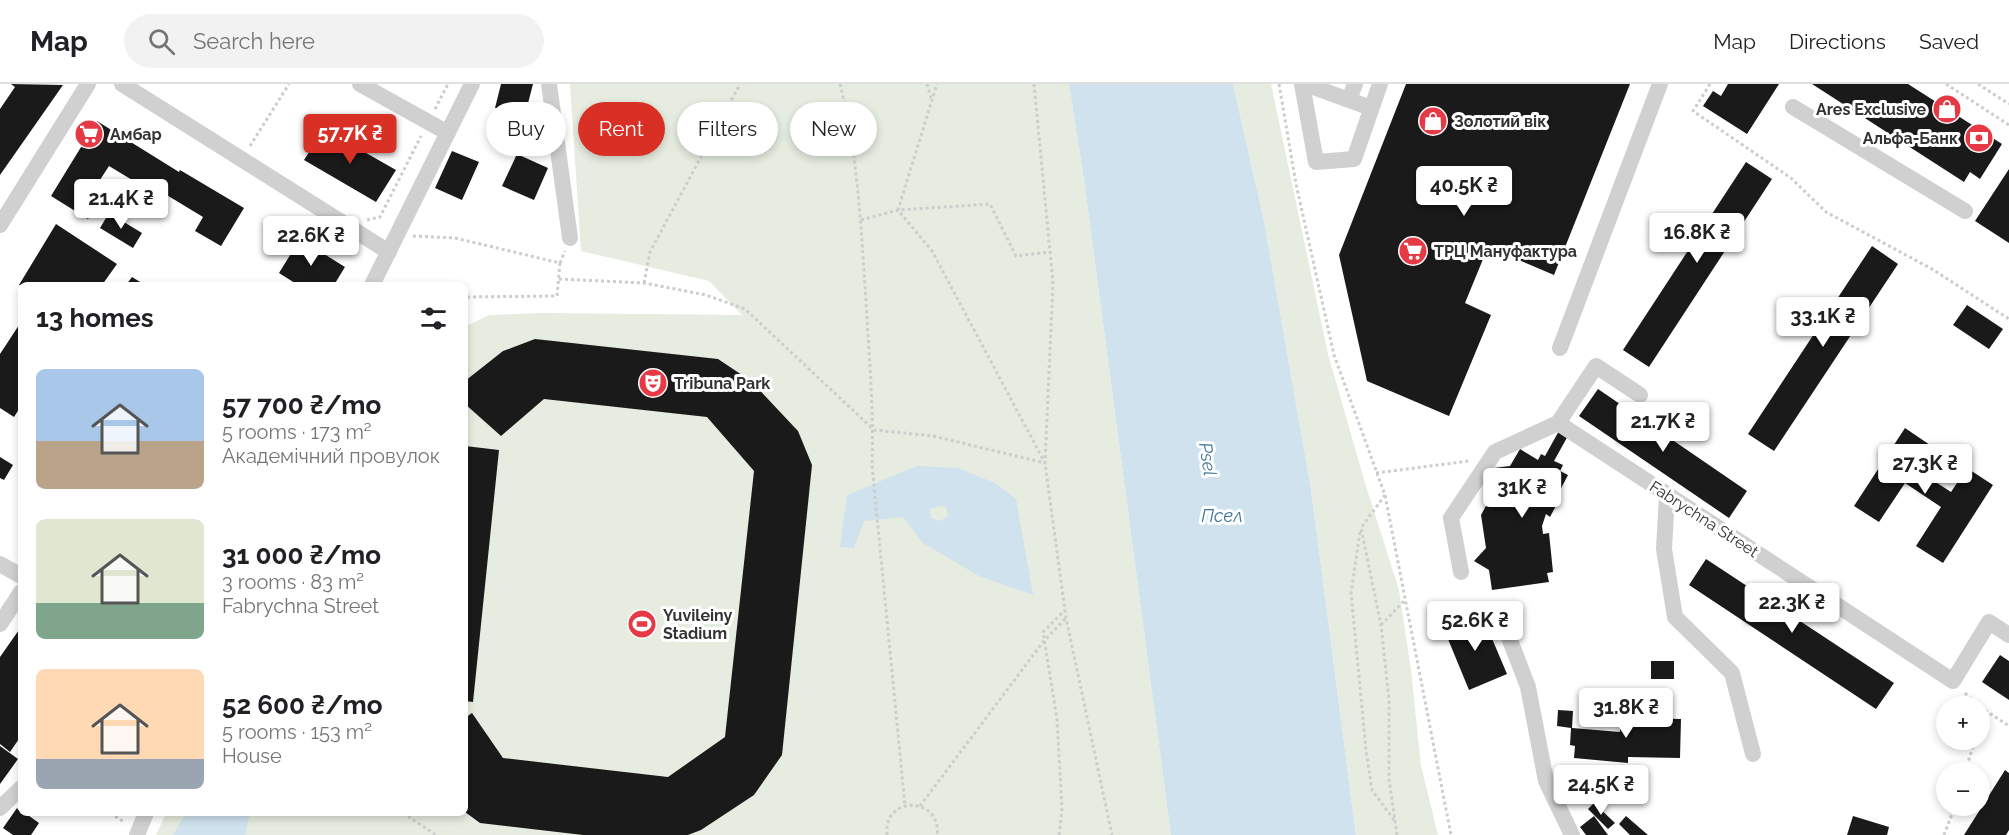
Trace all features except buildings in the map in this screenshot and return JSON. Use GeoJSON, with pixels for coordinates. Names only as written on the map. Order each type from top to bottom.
{"type":"FeatureCollection","features":[{"type":"Feature","properties":{"kind":"street"},"geometry":{"type":"LineString","coordinates":[[0,225],[88,84]]}},
{"type":"Feature","properties":{"kind":"street"},"geometry":{"type":"LineString","coordinates":[[122,84],[389,252]]}},
{"type":"Feature","properties":{"kind":"street"},"geometry":{"type":"LineString","coordinates":[[360,84],[448,133]]}},
{"type":"Feature","properties":{"kind":"street"},"geometry":{"type":"LineString","coordinates":[[374,282],[472,84]]}},
{"type":"Feature","properties":{"kind":"street"},"geometry":{"type":"LineString","coordinates":[[549,84],[570,238]]}},
{"type":"Feature","properties":{"kind":"street"},"geometry":{"type":"LineString","coordinates":[[1371,108],[1352,92],[1303,84],[1316,162],[1354,159],[1380,84]]}},
{"type":"Feature","properties":{"kind":"street"},"geometry":{"type":"LineString","coordinates":[[1560,348],[1660,84]]}},
{"type":"Feature","properties":{"kind":"street"},"geometry":{"type":"LineString","coordinates":[[1793,106],[1965,211]]}},
{"type":"Feature","properties":{"kind":"street"},"geometry":{"type":"LineString","coordinates":[[1461,572],[1451,518],[1495,452],[1558,423],[1596,366],[1640,395]]}},
{"type":"Feature","properties":{"kind":"street","name":"Fabrychna Street"},"geometry":{"type":"LineString","coordinates":[[1558,423],[1953,681]]}},
{"type":"Feature","properties":{"kind":"street"},"geometry":{"type":"LineString","coordinates":[[1667,495],[1664,549],[1676,617],[1732,673],[1753,754]]}},
{"type":"Feature","properties":{"kind":"street"},"geometry":{"type":"LineString","coordinates":[[0,564],[18,574]]}},
{"type":"Feature","properties":{"kind":"street"},"geometry":{"type":"LineString","coordinates":[[0,624],[18,597]]}},
{"type":"Feature","properties":{"kind":"street"},"geometry":{"type":"LineString","coordinates":[[1498,609],[1528,687],[1545,781],[1572,835]]}},
{"type":"Feature","properties":{"kind":"street"},"geometry":{"type":"LineString","coordinates":[[1953,681],[1989,622],[2009,635]]}},
{"type":"Feature","properties":{"kind":"street"},"geometry":{"type":"LineString","coordinates":[[0,808],[18,791]]}},
{"type":"Feature","properties":{"kind":"street"},"geometry":{"type":"LineString","coordinates":[[137,835],[145,816]]}},
{"type":"Feature","properties":{"kind":"path"},"geometry":{"type":"LineString","coordinates":[[243,160],[288,84]]}},
{"type":"Feature","properties":{"kind":"path"},"geometry":{"type":"LineString","coordinates":[[354,230],[361,220],[380,217],[448,84]]}},
{"type":"Feature","properties":{"kind":"path"},"geometry":{"type":"LineString","coordinates":[[644,283],[650,252],[740,84]]}},
{"type":"Feature","properties":{"kind":"path"},"geometry":{"type":"LineString","coordinates":[[840,84],[848,113],[861,220],[873,430],[872,465],[905,806]]}},
{"type":"Feature","properties":{"kind":"path"},"geometry":{"type":"LineString","coordinates":[[927,84],[931,100]]}},
{"type":"Feature","properties":{"kind":"path"},"geometry":{"type":"LineString","coordinates":[[898,210],[937,84]]}},
{"type":"Feature","properties":{"kind":"path"},"geometry":{"type":"LineString","coordinates":[[1034,84],[1053,282],[1045,464],[1066,618],[1112,835]]}},
{"type":"Feature","properties":{"kind":"path"},"geometry":{"type":"LineString","coordinates":[[1279,84],[1296,184],[1334,355],[1385,495],[1451,835]]}},
{"type":"Feature","properties":{"kind":"path"},"geometry":{"type":"LineString","coordinates":[[1710,84],[1693,111],[1791,178],[1826,212],[1932,268],[2009,319]]}},
{"type":"Feature","properties":{"kind":"path"},"geometry":{"type":"LineString","coordinates":[[1946,84],[2009,125]]}},
{"type":"Feature","properties":{"kind":"path"},"geometry":{"type":"LineString","coordinates":[[1978,84],[2009,104]]}},
{"type":"Feature","properties":{"kind":"path"},"geometry":{"type":"LineString","coordinates":[[861,220],[898,210],[990,204],[1016,256],[1051,252]]}},
{"type":"Feature","properties":{"kind":"path"},"geometry":{"type":"LineString","coordinates":[[898,210],[932,251],[1045,464]]}},
{"type":"Feature","properties":{"kind":"path"},"geometry":{"type":"LineString","coordinates":[[455,238],[560,263],[557,297],[468,297]]}},
{"type":"Feature","properties":{"kind":"path"},"geometry":{"type":"LineString","coordinates":[[559,279],[644,283],[706,295],[745,309],[873,430],[933,436],[1045,464]]}},
{"type":"Feature","properties":{"kind":"path"},"geometry":{"type":"LineString","coordinates":[[1376,473],[1475,460],[1495,452]]}},
{"type":"Feature","properties":{"kind":"path"},"geometry":{"type":"LineString","coordinates":[[1385,495],[1361,528],[1351,593],[1372,790],[1395,821]]}},
{"type":"Feature","properties":{"kind":"path"},"geometry":{"type":"LineString","coordinates":[[1361,528],[1381,625],[1389,700],[1389,779],[1397,835]]}},
{"type":"Feature","properties":{"kind":"path"},"geometry":{"type":"LineString","coordinates":[[1381,625],[1406,600]]}},
{"type":"Feature","properties":{"kind":"path"},"geometry":{"type":"LineString","coordinates":[[1059,835],[1062,810],[1058,719],[1043,632],[1065,610]]}},
{"type":"Feature","properties":{"kind":"path"},"geometry":{"type":"LineString","coordinates":[[920,806],[1043,642],[1066,618]]}},
{"type":"Feature","properties":{"kind":"path"},"geometry":{"type":"LineString","coordinates":[[1953,681],[1967,696]]}},
{"type":"Feature","properties":{"kind":"path"},"geometry":{"type":"LineString","coordinates":[[1990,714],[2009,726]]}},
{"type":"Feature","properties":{"kind":"path"},"geometry":{"type":"LineString","coordinates":[[887,835],[891,814],[905,806],[920,806],[933,815],[937,835]]}},
{"type":"Feature","properties":{"kind":"path"},"geometry":{"type":"LineString","coordinates":[[408,816],[436,835]]}},
{"type":"Feature","properties":{"kind":"path"},"geometry":{"type":"LineString","coordinates":[[1944,835],[1951,816]]}},
{"type":"Feature","properties":{"kind":"shaded area"},"geometry":{"type":"Polygon","coordinates":[[[570,84],[1069,84],[1084,180],[1171,835],[156,835],[165,816],[468,816],[468,326],[489,315],[541,313],[742,315],[709,281],[581,251],[570,84]]]}},
{"type":"Feature","properties":{"kind":"shaded area"},"geometry":{"type":"Polygon","coordinates":[[[1233,84],[1271,84],[1328,354],[1399,590],[1411,670],[1421,766],[1438,835],[1356,835],[1311,489],[1264,221],[1233,84]]]}},
{"type":"Feature","properties":{"kind":"water","name":"Псел"},"geometry":{"type":"Polygon","coordinates":[[[1069,84],[1233,84],[1264,221],[1311,489],[1356,835],[1171,835],[1084,180],[1069,84]]]}},
{"type":"Feature","properties":{"kind":"water"},"geometry":{"type":"Polygon","coordinates":[[[917,466],[958,468],[995,483],[1016,499],[1033,595],[979,576],[923,543],[903,517],[864,521],[854,548],[840,547],[847,495],[917,466]],[[946,507],[930,509],[931,518],[940,521],[948,516],[946,507]]]}},
{"type":"Feature","properties":{"kind":"water"},"geometry":{"type":"Polygon","coordinates":[[[184,816],[249,816],[245,835],[173,835],[184,816]]]}},
{"type":"Feature","properties":{"kind":"place","name":"Ares Exclusive"},"geometry":{"type":"Point","coordinates":[1947,109]}},
{"type":"Feature","properties":{"kind":"place","name":"Золотий вік"},"geometry":{"type":"Point","coordinates":[1433,121]}},
{"type":"Feature","properties":{"kind":"place","name":"Амбар"},"geometry":{"type":"Point","coordinates":[89,134]}},
{"type":"Feature","properties":{"kind":"place","name":"Альфа-Банк"},"geometry":{"type":"Point","coordinates":[1979,138]}},
{"type":"Feature","properties":{"kind":"place","name":"ТРЦ Мануфактура"},"geometry":{"type":"Point","coordinates":[1413,251]}},
{"type":"Feature","properties":{"kind":"place","name":"Tribuna Park"},"geometry":{"type":"Point","coordinates":[653,383]}},
{"type":"Feature","properties":{"kind":"place","name":"Yuvileiny Stadium"},"geometry":{"type":"Point","coordinates":[642,624]}},
{"type":"Feature","properties":{"kind":"water label","name":"Psel"},"geometry":{"type":"Point","coordinates":[1208,459]}}]}
